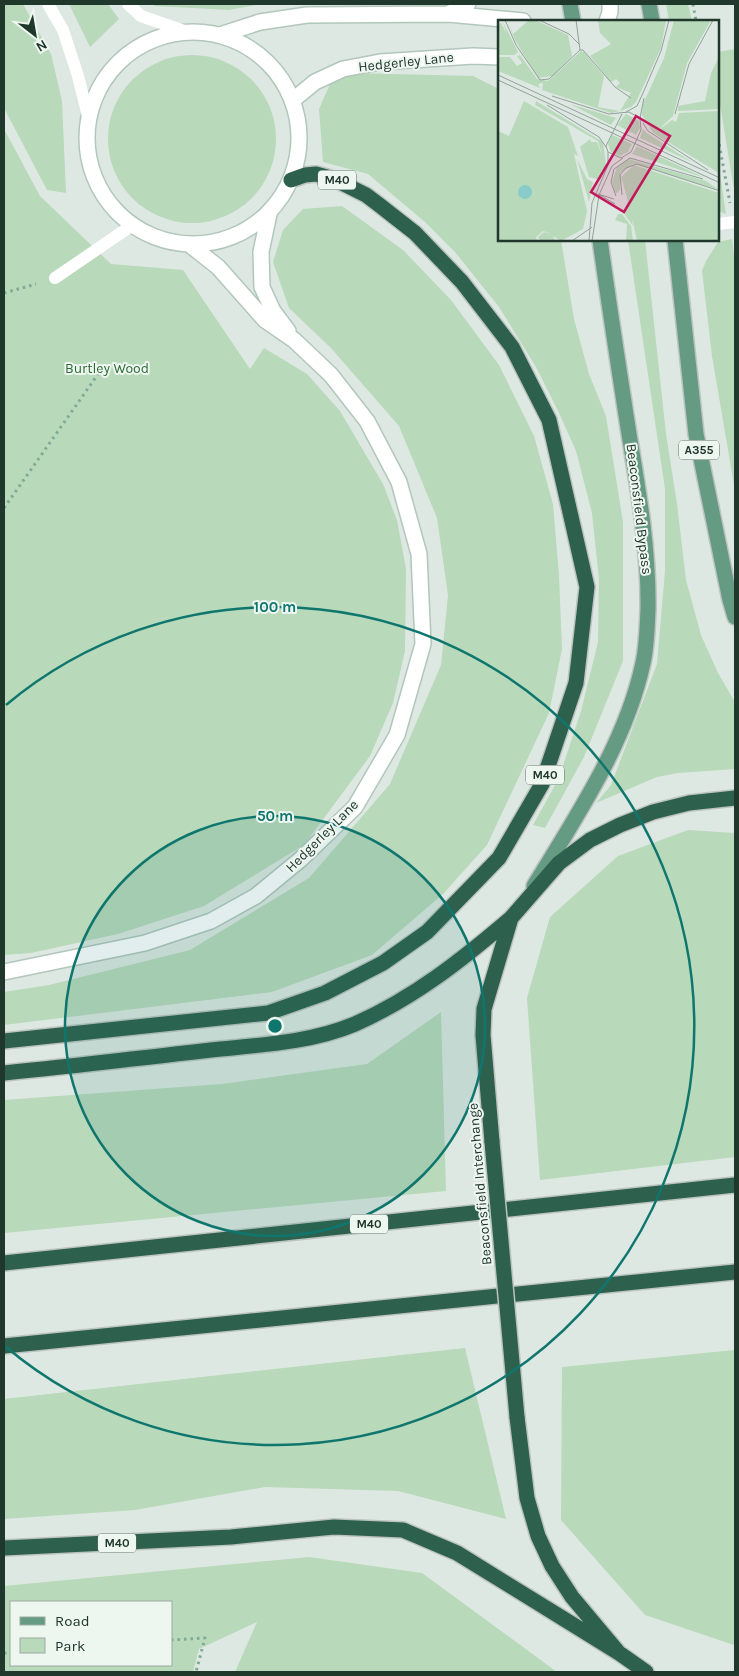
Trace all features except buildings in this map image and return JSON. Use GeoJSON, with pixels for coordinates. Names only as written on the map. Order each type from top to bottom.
{"type":"FeatureCollection","features":[{"type":"Feature","properties":{"kind":"highway","name":"M40"},"geometry":{"type":"LineString","coordinates":[[4,1041],[268,1013],[325,993],[383,964],[427,932],[499,858],[542,784],[576,682],[587,587],[549,420],[512,347],[462,282],[414,233],[366,195],[338,180],[316,174],[305,175],[291,180]]}},
{"type":"Feature","properties":{"kind":"highway","name":"Beaconsfield Interchange"},"geometry":{"type":"LineString","coordinates":[[646,1672],[619,1653],[572,1597],[552,1566],[538,1536],[527,1498],[517,1417],[492,1142],[483,1034],[484,1009],[511,918],[559,863],[590,840],[653,812],[690,803],[735,798]]}},
{"type":"Feature","properties":{"kind":"highway"},"geometry":{"type":"LineString","coordinates":[[4,1073],[276,1043],[326,1034],[354,1024],[388,1008],[435,979],[511,918]]}},
{"type":"Feature","properties":{"kind":"highway","name":"M40"},"geometry":{"type":"LineString","coordinates":[[4,1263],[735,1185]]}},
{"type":"Feature","properties":{"kind":"highway"},"geometry":{"type":"LineString","coordinates":[[4,1346],[735,1272]]}},
{"type":"Feature","properties":{"kind":"highway","name":"M40"},"geometry":{"type":"LineString","coordinates":[[4,1548],[231,1537],[334,1527],[403,1530],[457,1553],[619,1653]]}},
{"type":"Feature","properties":{"kind":"main road"},"geometry":{"type":"LineString","coordinates":[[570,4],[574,20]]}},
{"type":"Feature","properties":{"kind":"main road"},"geometry":{"type":"LineString","coordinates":[[649,4],[652,20]]}},
{"type":"Feature","properties":{"kind":"main road","name":"Beaconsfield Bypass"},"geometry":{"type":"LineString","coordinates":[[524,901],[584,803],[612,749],[633,697],[643,662],[647,626],[648,577],[643,520],[600,241]]}},
{"type":"Feature","properties":{"kind":"main road","name":"A355"},"geometry":{"type":"LineString","coordinates":[[676,241],[696,434],[735,617]]}},
{"type":"Feature","properties":{"kind":"street"},"geometry":{"type":"LineString","coordinates":[[448,14],[468,4]]}},
{"type":"Feature","properties":{"kind":"street"},"geometry":{"type":"LineString","coordinates":[[607,20],[610,4]]}},
{"type":"Feature","properties":{"kind":"street"},"geometry":{"type":"LineString","coordinates":[[220,35],[260,22],[307,14],[448,14],[512,20]]}},
{"type":"Feature","properties":{"kind":"street"},"geometry":{"type":"LineString","coordinates":[[187,32],[220,35],[251,49],[276,71],[293,100],[299,126],[299,154],[291,180],[281,198],[269,214],[246,231],[218,242],[190,245],[159,240],[131,226],[109,204],[93,178],[86,147],[88,116],[101,84],[124,57],[154,39],[187,32]]}},
{"type":"Feature","properties":{"kind":"street"},"geometry":{"type":"LineString","coordinates":[[473,56],[498,65]]}},
{"type":"Feature","properties":{"kind":"street","name":"Hedgerley Lane"},"geometry":{"type":"LineString","coordinates":[[293,100],[315,82],[343,69],[380,62],[473,56],[498,57]]}},
{"type":"Feature","properties":{"kind":"street","name":"Hedgerley Lane"},"geometry":{"type":"LineString","coordinates":[[269,214],[261,252],[262,287],[273,311],[294,340]]}},
{"type":"Feature","properties":{"kind":"street","name":"Hedgerley Lane"},"geometry":{"type":"LineString","coordinates":[[4,972],[145,943],[211,921],[256,896],[301,859],[354,808],[397,735],[424,644],[419,554],[399,482],[367,421],[331,375],[294,340],[265,320],[218,267],[190,245]]}},
{"type":"Feature","properties":{"kind":"lane"},"geometry":{"type":"LineString","coordinates":[[48,4],[63,30],[78,76],[88,116]]}},
{"type":"Feature","properties":{"kind":"lane"},"geometry":{"type":"LineString","coordinates":[[128,4],[141,16],[187,32]]}},
{"type":"Feature","properties":{"kind":"lane"},"geometry":{"type":"LineString","coordinates":[[719,224],[734,222]]}},
{"type":"Feature","properties":{"kind":"lane"},"geometry":{"type":"LineString","coordinates":[[56,278],[131,226]]}},
{"type":"Feature","properties":{"kind":"path"},"geometry":{"type":"LineString","coordinates":[[693,4],[696,20]]}},
{"type":"Feature","properties":{"kind":"path"},"geometry":{"type":"LineString","coordinates":[[719,143],[734,222]]}},
{"type":"Feature","properties":{"kind":"path"},"geometry":{"type":"LineString","coordinates":[[4,293],[56,278]]}},
{"type":"Feature","properties":{"kind":"path"},"geometry":{"type":"LineString","coordinates":[[4,508],[103,367]]}},
{"type":"Feature","properties":{"kind":"path"},"geometry":{"type":"LineString","coordinates":[[172,1640],[205,1638],[196,1672]]}},
{"type":"Feature","properties":{"kind":"green space"},"geometry":{"type":"Polygon","coordinates":[[[4,4],[23,4],[51,54],[62,101],[66,193],[47,190],[4,108],[4,4]]]}},
{"type":"Feature","properties":{"kind":"green space"},"geometry":{"type":"Polygon","coordinates":[[[69,4],[108,4],[119,19],[90,47],[69,4]]]}},
{"type":"Feature","properties":{"kind":"green space"},"geometry":{"type":"Polygon","coordinates":[[[152,4],[261,4],[229,10],[155,6],[152,4]]]}},
{"type":"Feature","properties":{"kind":"green space"},"geometry":{"type":"Polygon","coordinates":[[[666,4],[688,4],[692,20],[669,20],[666,4]]]}},
{"type":"Feature","properties":{"kind":"green space"},"geometry":{"type":"Polygon","coordinates":[[[735,49],[735,196],[719,98],[719,52],[735,49]]]}},
{"type":"Feature","properties":{"kind":"green space"},"geometry":{"type":"Polygon","coordinates":[[[200,55],[224,61],[252,79],[262,92],[273,114],[276,139],[273,164],[262,186],[252,199],[239,209],[217,220],[184,223],[167,220],[152,213],[138,204],[127,193],[111,164],[108,131],[111,114],[118,99],[127,85],[138,74],[167,58],[200,55]]]}},
{"type":"Feature","properties":{"kind":"green space"},"geometry":{"type":"Polygon","coordinates":[[[351,73],[473,76],[498,88],[498,241],[561,241],[574,319],[589,374],[606,416],[623,522],[623,661],[584,757],[545,828],[533,825],[559,778],[581,711],[598,642],[599,579],[592,513],[576,451],[536,367],[499,307],[455,252],[425,222],[368,174],[323,162],[319,109],[330,84],[351,73]]]}},
{"type":"Feature","properties":{"kind":"green space","name":"Burtley Wood"},"geometry":{"type":"Polygon","coordinates":[[[4,129],[40,196],[111,264],[183,270],[250,369],[264,348],[307,374],[340,411],[383,484],[397,520],[406,569],[405,651],[393,703],[370,756],[304,845],[204,906],[118,934],[31,953],[4,955],[4,129]]]}},
{"type":"Feature","properties":{"kind":"green space"},"geometry":{"type":"Polygon","coordinates":[[[719,167],[726,214],[719,211],[719,167]]]}},
{"type":"Feature","properties":{"kind":"green space"},"geometry":{"type":"Polygon","coordinates":[[[342,206],[403,250],[451,300],[499,365],[534,436],[553,504],[559,575],[562,649],[549,713],[487,845],[443,894],[372,955],[272,992],[4,1025],[4,992],[49,985],[190,950],[309,878],[390,784],[441,665],[448,595],[437,518],[399,426],[331,348],[289,308],[273,262],[283,230],[303,209],[342,206]]]}},
{"type":"Feature","properties":{"kind":"green space"},"geometry":{"type":"Polygon","coordinates":[[[732,239],[735,263],[735,491],[712,356],[702,271],[718,242],[732,239]]]}},
{"type":"Feature","properties":{"kind":"green space"},"geometry":{"type":"Polygon","coordinates":[[[628,241],[645,241],[666,434],[686,580],[701,635],[718,673],[735,702],[735,769],[678,773],[657,777],[596,803],[611,785],[657,664],[665,571],[665,489],[628,241]]]}},
{"type":"Feature","properties":{"kind":"green space"},"geometry":{"type":"Polygon","coordinates":[[[688,830],[735,833],[735,1157],[540,1180],[527,998],[550,917],[618,856],[688,830]]]}},
{"type":"Feature","properties":{"kind":"green space"},"geometry":{"type":"Polygon","coordinates":[[[441,1012],[446,1191],[4,1233],[4,1100],[222,1084],[367,1064],[441,1012]]]}},
{"type":"Feature","properties":{"kind":"green space"},"geometry":{"type":"Polygon","coordinates":[[[465,1348],[506,1519],[398,1491],[265,1487],[135,1510],[4,1519],[4,1399],[465,1348]]]}},
{"type":"Feature","properties":{"kind":"green space"},"geometry":{"type":"Polygon","coordinates":[[[735,1350],[734,1645],[645,1615],[561,1520],[562,1367],[735,1350]]]}},
{"type":"Feature","properties":{"kind":"green space"},"geometry":{"type":"Polygon","coordinates":[[[309,1557],[422,1573],[557,1672],[235,1672],[257,1622],[199,1649],[193,1672],[4,1672],[4,1586],[309,1557]]]}}]}
